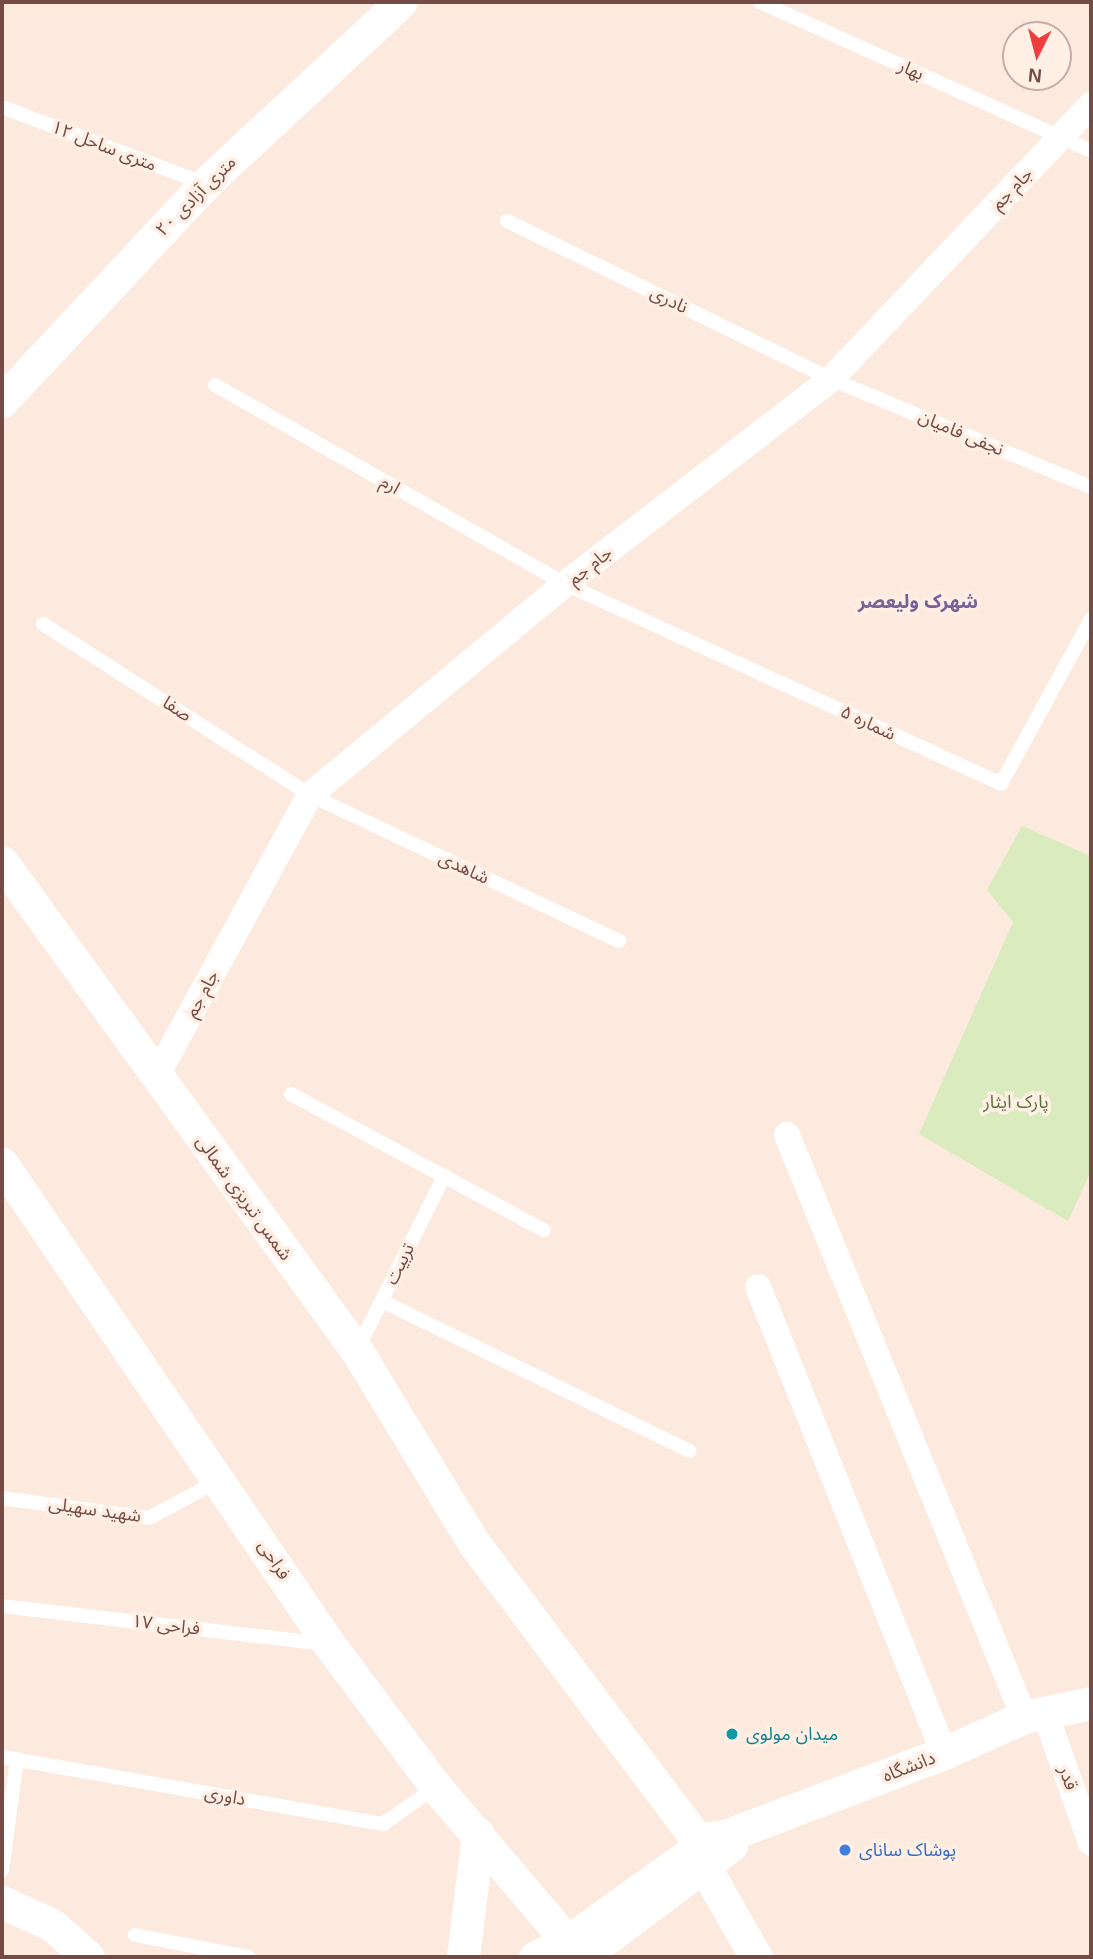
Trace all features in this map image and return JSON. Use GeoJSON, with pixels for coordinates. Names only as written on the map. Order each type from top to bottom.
{"type":"FeatureCollection","features":[{"type":"Feature","properties":{"kind":"street","name":"۲۰ متری آزادی"},"geometry":{"type":"LineString","coordinates":[[2,401],[205,184],[401,2]]}},
{"type":"Feature","properties":{"kind":"street","name":"جام جم"},"geometry":{"type":"LineString","coordinates":[[156,1077],[310,795],[565,584],[831,379],[1091,105]]}},
{"type":"Feature","properties":{"kind":"street","name":"شمس تبریزی شمالی"},"geometry":{"type":"LineString","coordinates":[[2,862],[357,1352],[473,1542],[711,1849],[756,1957]]}},
{"type":"Feature","properties":{"kind":"street","name":"قدر"},"geometry":{"type":"LineString","coordinates":[[787,1135],[1091,1843]]}},
{"type":"Feature","properties":{"kind":"street","name":"فراحی"},"geometry":{"type":"LineString","coordinates":[[2,1164],[221,1480],[329,1644],[436,1787],[478,1834],[568,1952]]}},
{"type":"Feature","properties":{"kind":"street"},"geometry":{"type":"LineString","coordinates":[[758,1287],[944,1754]]}},
{"type":"Feature","properties":{"kind":"street","name":"دانشگاه"},"geometry":{"type":"LineString","coordinates":[[535,1957],[568,1952],[711,1849],[1035,1715],[1091,1703]]}},
{"type":"Feature","properties":{"kind":"street"},"geometry":{"type":"LineString","coordinates":[[463,1957],[478,1834]]}},
{"type":"Feature","properties":{"kind":"street"},"geometry":{"type":"LineString","coordinates":[[2,1902],[52,1925],[88,1957]]}},
{"type":"Feature","properties":{"kind":"lane","name":"بهار"},"geometry":{"type":"LineString","coordinates":[[760,2],[1091,151]]}},
{"type":"Feature","properties":{"kind":"lane","name":"۱۲ متری ساحل"},"geometry":{"type":"LineString","coordinates":[[2,107],[205,184]]}},
{"type":"Feature","properties":{"kind":"lane","name":"نادری"},"geometry":{"type":"LineString","coordinates":[[507,221],[831,379]]}},
{"type":"Feature","properties":{"kind":"lane","name":"نجفی فامیان"},"geometry":{"type":"LineString","coordinates":[[831,379],[1091,487]]}},
{"type":"Feature","properties":{"kind":"lane","name":"ارم"},"geometry":{"type":"LineString","coordinates":[[215,385],[565,584]]}},
{"type":"Feature","properties":{"kind":"lane","name":"شماره ۵"},"geometry":{"type":"LineString","coordinates":[[565,584],[1001,784],[1091,619]]}},
{"type":"Feature","properties":{"kind":"lane","name":"صفا"},"geometry":{"type":"LineString","coordinates":[[43,624],[310,795]]}},
{"type":"Feature","properties":{"kind":"lane","name":"شاهدی"},"geometry":{"type":"LineString","coordinates":[[310,795],[619,941]]}},
{"type":"Feature","properties":{"kind":"lane"},"geometry":{"type":"LineString","coordinates":[[291,1094],[544,1230]]}},
{"type":"Feature","properties":{"kind":"lane","name":"تربیت"},"geometry":{"type":"LineString","coordinates":[[357,1352],[444,1176]]}},
{"type":"Feature","properties":{"kind":"lane"},"geometry":{"type":"LineString","coordinates":[[382,1301],[690,1451]]}},
{"type":"Feature","properties":{"kind":"lane","name":"شهید سهیلی"},"geometry":{"type":"LineString","coordinates":[[2,1498],[149,1518],[221,1480]]}},
{"type":"Feature","properties":{"kind":"lane","name":"فراحی ۱۷"},"geometry":{"type":"LineString","coordinates":[[2,1606],[329,1644]]}},
{"type":"Feature","properties":{"kind":"lane"},"geometry":{"type":"LineString","coordinates":[[2,1870],[9,1758]]}},
{"type":"Feature","properties":{"kind":"lane","name":"داوری"},"geometry":{"type":"LineString","coordinates":[[9,1758],[383,1825],[436,1787]]}},
{"type":"Feature","properties":{"kind":"lane"},"geometry":{"type":"LineString","coordinates":[[135,1935],[248,1957]]}},
{"type":"Feature","properties":{"kind":"green space","name":"پارک ایثار"},"geometry":{"type":"Polygon","coordinates":[[[1022,826],[1091,856],[1091,1171],[1068,1221],[919,1134],[1013,922],[987,890],[1022,826]]]}},
{"type":"Feature","properties":{"kind":"place","name":"میدان مولوی"},"geometry":{"type":"Point","coordinates":[732,1734]}},
{"type":"Feature","properties":{"kind":"place","name":"پوشاک سانای"},"geometry":{"type":"Point","coordinates":[845,1850]}},
{"type":"Feature","properties":{"kind":"district","name":"شهرک ولیعصر"},"geometry":{"type":"Point","coordinates":[918,602]}}]}
